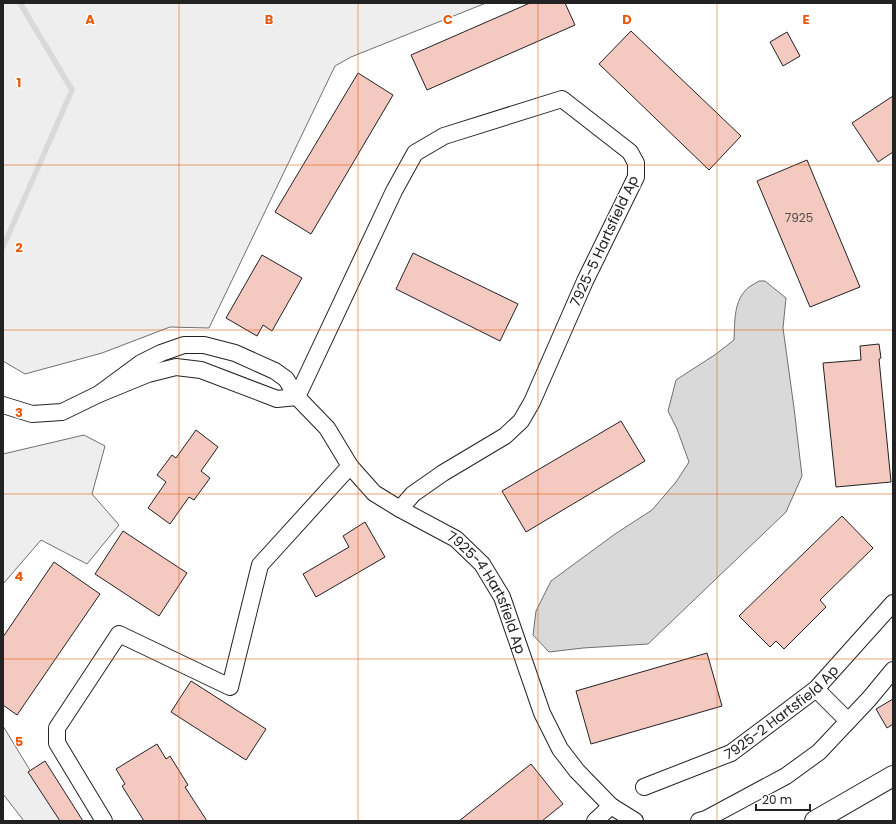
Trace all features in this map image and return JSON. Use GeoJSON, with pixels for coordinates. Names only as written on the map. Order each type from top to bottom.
{"type":"FeatureCollection","features":[{"type":"Feature","properties":{"kind":"street","name":"7925-5 Hartsfield Ap"},"geometry":{"type":"LineString","coordinates":[[297,397],[394,191],[415,152],[444,136],[562,99],[630,152],[636,163],[636,176],[585,281],[532,402],[521,421],[505,436],[442,473],[413,494],[400,509]]}},
{"type":"Feature","properties":{"kind":"street","name":"7925-4 Hartsfield Ap"},"geometry":{"type":"LineString","coordinates":[[99,394],[141,363],[184,345],[204,345],[235,353],[275,371],[286,379],[297,397],[327,428],[350,466],[374,493],[400,509],[456,539],[482,564],[502,597],[542,713],[560,749],[577,771],[611,806],[635,821]]}},
{"type":"Feature","properties":{"kind":"street"},"geometry":{"type":"LineString","coordinates":[[3,405],[32,414],[62,412],[99,394],[148,374],[176,367],[201,370],[277,399],[297,397]]}},
{"type":"Feature","properties":{"kind":"street"},"geometry":{"type":"LineString","coordinates":[[104,821],[57,743],[57,728],[119,634],[230,687],[260,565],[350,466]]}},
{"type":"Feature","properties":{"kind":"street","name":"7925-2 Hartsfield Ap"},"geometry":{"type":"LineString","coordinates":[[644,787],[731,753],[816,689],[893,603]]}},
{"type":"Feature","properties":{"kind":"street"},"geometry":{"type":"LineString","coordinates":[[699,821],[706,819],[786,776],[819,752],[869,699],[893,670]]}},
{"type":"Feature","properties":{"kind":"street"},"geometry":{"type":"LineString","coordinates":[[816,689],[848,721]]}},
{"type":"Feature","properties":{"kind":"street"},"geometry":{"type":"LineString","coordinates":[[815,821],[893,776]]}},
{"type":"Feature","properties":{"kind":"street"},"geometry":{"type":"LineString","coordinates":[[595,821],[611,806]]}},
{"type":"Feature","properties":{"kind":"shaded area"},"geometry":{"type":"Polygon","coordinates":[[[3,3],[486,3],[351,57],[335,66],[209,328],[170,327],[102,353],[25,374],[3,361],[3,3]]]}},
{"type":"Feature","properties":{"kind":"shaded area"},"geometry":{"type":"Polygon","coordinates":[[[759,281],[765,281],[786,298],[783,328],[802,476],[786,512],[648,644],[583,648],[549,652],[533,635],[536,611],[551,581],[615,534],[652,510],[676,482],[689,462],[677,429],[668,411],[676,380],[716,354],[734,340],[737,305],[744,292],[759,281]]]}},
{"type":"Feature","properties":{"kind":"shaded area"},"geometry":{"type":"Polygon","coordinates":[[[84,435],[105,446],[92,494],[119,525],[87,564],[41,540],[3,584],[3,454],[84,435]]]}},
{"type":"Feature","properties":{"kind":"shaded area"},"geometry":{"type":"Polygon","coordinates":[[[3,726],[61,821],[24,821],[3,794],[3,726]]]}},
{"type":"Feature","properties":{"kind":"building"},"geometry":{"type":"Polygon","coordinates":[[[530,3],[565,3],[575,25],[427,90],[411,55],[530,3]]]}},
{"type":"Feature","properties":{"kind":"building"},"geometry":{"type":"Polygon","coordinates":[[[631,31],[741,136],[709,170],[599,64],[631,31]]]}},
{"type":"Feature","properties":{"kind":"building"},"geometry":{"type":"Polygon","coordinates":[[[787,32],[800,56],[783,66],[770,42],[787,32]]]}},
{"type":"Feature","properties":{"kind":"building"},"geometry":{"type":"Polygon","coordinates":[[[358,73],[393,95],[311,234],[275,212],[358,73]]]}},
{"type":"Feature","properties":{"kind":"building"},"geometry":{"type":"Polygon","coordinates":[[[893,96],[893,152],[878,162],[852,123],[893,96]]]}},
{"type":"Feature","properties":{"kind":"building"},"geometry":{"type":"Polygon","coordinates":[[[807,160],[860,287],[810,307],[757,181],[807,160]]]}},
{"type":"Feature","properties":{"kind":"building"},"geometry":{"type":"Polygon","coordinates":[[[413,253],[518,304],[500,341],[396,289],[413,253]]]}},
{"type":"Feature","properties":{"kind":"building"},"geometry":{"type":"Polygon","coordinates":[[[262,255],[302,278],[272,331],[263,325],[257,336],[226,318],[262,255]]]}},
{"type":"Feature","properties":{"kind":"building"},"geometry":{"type":"Polygon","coordinates":[[[879,344],[881,358],[879,359],[891,482],[836,487],[823,363],[861,360],[860,346],[879,344]]]}},
{"type":"Feature","properties":{"kind":"building"},"geometry":{"type":"Polygon","coordinates":[[[621,421],[645,461],[526,532],[502,491],[621,421]]]}},
{"type":"Feature","properties":{"kind":"building"},"geometry":{"type":"Polygon","coordinates":[[[196,430],[218,447],[201,471],[210,478],[194,500],[189,497],[170,524],[148,508],[166,482],[157,475],[172,455],[176,458],[196,430]]]}},
{"type":"Feature","properties":{"kind":"building"},"geometry":{"type":"Polygon","coordinates":[[[842,516],[873,548],[820,600],[826,607],[784,649],[776,641],[770,647],[739,616],[842,516]]]}},
{"type":"Feature","properties":{"kind":"building"},"geometry":{"type":"Polygon","coordinates":[[[365,522],[385,557],[316,597],[303,574],[349,547],[343,536],[365,522]]]}},
{"type":"Feature","properties":{"kind":"building"},"geometry":{"type":"Polygon","coordinates":[[[123,531],[187,573],[159,616],[95,574],[123,531]]]}},
{"type":"Feature","properties":{"kind":"building"},"geometry":{"type":"Polygon","coordinates":[[[54,562],[100,594],[17,715],[3,705],[3,637],[54,562]]]}},
{"type":"Feature","properties":{"kind":"building"},"geometry":{"type":"Polygon","coordinates":[[[707,653],[722,706],[591,744],[576,691],[707,653]]]}},
{"type":"Feature","properties":{"kind":"building"},"geometry":{"type":"Polygon","coordinates":[[[191,681],[266,729],[246,760],[171,712],[191,681]]]}},
{"type":"Feature","properties":{"kind":"building"},"geometry":{"type":"Polygon","coordinates":[[[893,699],[893,724],[887,728],[876,709],[893,699]]]}},
{"type":"Feature","properties":{"kind":"building"},"geometry":{"type":"Polygon","coordinates":[[[157,744],[166,759],[170,756],[188,785],[185,787],[207,821],[144,821],[122,786],[125,784],[116,769],[157,744]]]}},
{"type":"Feature","properties":{"kind":"building"},"geometry":{"type":"Polygon","coordinates":[[[45,761],[83,821],[60,821],[28,772],[45,761]]]}},
{"type":"Feature","properties":{"kind":"building"},"geometry":{"type":"Polygon","coordinates":[[[531,764],[563,804],[542,821],[459,821],[531,764]]]}},
{"type":"Feature","properties":{"kind":"waterway"},"geometry":{"type":"LineString","coordinates":[[3,247],[72,90],[20,3]]}}]}
